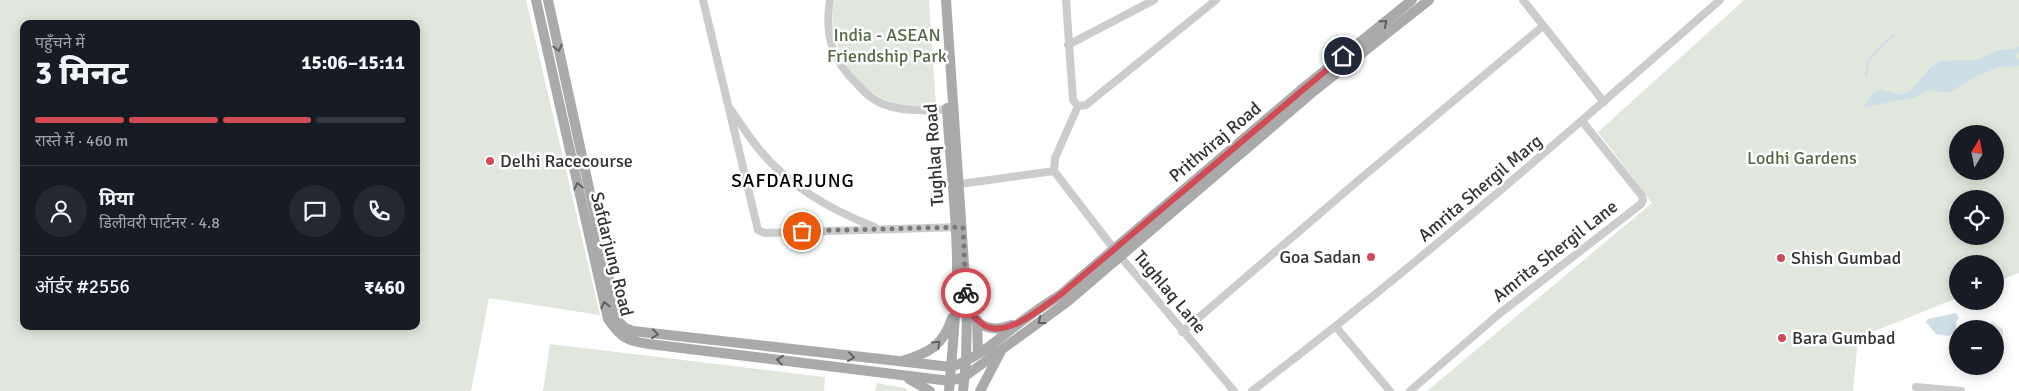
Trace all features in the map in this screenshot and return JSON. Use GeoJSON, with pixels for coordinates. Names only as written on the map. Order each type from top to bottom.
{"type":"FeatureCollection","features":[{"type":"Feature","properties":{"kind":"main road","name":"Safdarjung Road"},"geometry":{"type":"LineString","coordinates":[[536,0],[608,319],[618,335],[632,341],[904,376],[950,386]]}},
{"type":"Feature","properties":{"kind":"main road","name":"Safdarjung Road"},"geometry":{"type":"LineString","coordinates":[[548,0],[618,322],[625,328],[633,331],[951,367]]}},
{"type":"Feature","properties":{"kind":"main road","name":"Tughlaq Road"},"geometry":{"type":"LineString","coordinates":[[939,0],[960,184],[950,386]]}},
{"type":"Feature","properties":{"kind":"main road","name":"Tughlaq Road"},"geometry":{"type":"LineString","coordinates":[[946,0],[959,227],[968,308],[963,391]]}},
{"type":"Feature","properties":{"kind":"main road","name":"Prithviraj Road"},"geometry":{"type":"LineString","coordinates":[[950,386],[1067,302],[1117,252],[1301,90],[1412,0]]}},
{"type":"Feature","properties":{"kind":"main road","name":"Prithviraj Road"},"geometry":{"type":"LineString","coordinates":[[951,367],[966,362],[989,347],[1021,321],[1060,295],[1117,252],[1429,0]]}},
{"type":"Feature","properties":{"kind":"main road"},"geometry":{"type":"LineString","coordinates":[[898,362],[920,355],[936,346],[948,329],[955,307]]}},
{"type":"Feature","properties":{"kind":"main road"},"geometry":{"type":"LineString","coordinates":[[968,308],[977,320],[985,327],[992,329],[1005,328],[1021,321]]}},
{"type":"Feature","properties":{"kind":"main road"},"geometry":{"type":"LineString","coordinates":[[977,320],[978,353]]}},
{"type":"Feature","properties":{"kind":"main road"},"geometry":{"type":"LineString","coordinates":[[980,391],[1002,350]]}},
{"type":"Feature","properties":{"kind":"main road"},"geometry":{"type":"LineString","coordinates":[[829,367],[830,354]]}},
{"type":"Feature","properties":{"kind":"main road"},"geometry":{"type":"LineString","coordinates":[[904,376],[930,391]]}},
{"type":"Feature","properties":{"kind":"street"},"geometry":{"type":"LineString","coordinates":[[703,0],[757,227],[761,232],[959,227]]}},
{"type":"Feature","properties":{"kind":"street"},"geometry":{"type":"LineString","coordinates":[[706,15],[709,0]]}},
{"type":"Feature","properties":{"kind":"street"},"geometry":{"type":"LineString","coordinates":[[830,0],[828,13],[829,34],[834,55],[846,74],[870,97],[883,104],[901,108],[951,109]]}},
{"type":"Feature","properties":{"kind":"street"},"geometry":{"type":"LineString","coordinates":[[1066,0],[1073,100],[1078,106]]}},
{"type":"Feature","properties":{"kind":"street"},"geometry":{"type":"LineString","coordinates":[[1068,45],[1154,0]]}},
{"type":"Feature","properties":{"kind":"street"},"geometry":{"type":"LineString","coordinates":[[1078,106],[1086,105],[1216,0]]}},
{"type":"Feature","properties":{"kind":"street"},"geometry":{"type":"LineString","coordinates":[[1522,0],[1604,102]]}},
{"type":"Feature","properties":{"kind":"street","name":"Amrita Shergil Marg"},"geometry":{"type":"LineString","coordinates":[[1252,391],[1336,327],[1582,122],[1720,0]]}},
{"type":"Feature","properties":{"kind":"street"},"geometry":{"type":"LineString","coordinates":[[1182,332],[1360,179],[1543,26]]}},
{"type":"Feature","properties":{"kind":"street"},"geometry":{"type":"LineString","coordinates":[[728,106],[758,148],[793,183],[819,201],[877,228]]}},
{"type":"Feature","properties":{"kind":"street"},"geometry":{"type":"LineString","coordinates":[[960,184],[1054,171],[1055,158],[1078,106]]}},
{"type":"Feature","properties":{"kind":"street","name":"Amrita Shergil Lane"},"geometry":{"type":"LineString","coordinates":[[1410,391],[1499,314],[1643,200],[1642,196],[1582,122]]}},
{"type":"Feature","properties":{"kind":"street","name":"Tughlaq Lane"},"geometry":{"type":"LineString","coordinates":[[1054,171],[1182,332],[1234,391]]}},
{"type":"Feature","properties":{"kind":"street"},"geometry":{"type":"LineString","coordinates":[[1336,327],[1390,391]]}},
{"type":"Feature","properties":{"kind":"street"},"geometry":{"type":"LineString","coordinates":[[1916,387],[1961,391]]}},
{"type":"Feature","properties":{"kind":"green space","name":"Delhi Racecourse"},"geometry":{"type":"Polygon","coordinates":[[[0,0],[526,0],[600,315],[489,298],[471,391],[0,391],[0,0]]]}},
{"type":"Feature","properties":{"kind":"green space","name":"India - ASEAN Friendship Park"},"geometry":{"type":"Polygon","coordinates":[[[835,0],[929,0],[936,106],[906,106],[885,100],[858,80],[847,66],[834,34],[835,0]]]}},
{"type":"Feature","properties":{"kind":"green space","name":"Lodhi Gardens"},"geometry":{"type":"Polygon","coordinates":[[[1744,0],[2019,0],[2019,273],[2004,279],[2004,255],[1949,255],[1949,301],[1858,338],[1853,391],[1427,391],[1652,203],[1598,132],[1744,0]]]}},
{"type":"Feature","properties":{"kind":"green space"},"geometry":{"type":"Polygon","coordinates":[[[550,344],[825,377],[824,391],[543,391],[550,344]]]}},
{"type":"Feature","properties":{"kind":"green space"},"geometry":{"type":"Polygon","coordinates":[[[877,383],[905,388],[909,391],[875,391],[877,383]]]}},
{"type":"Feature","properties":{"kind":"shaded area"},"geometry":{"type":"Polygon","coordinates":[[[2019,46],[2019,52],[2015,57],[2019,59],[2019,66],[2000,67],[1974,77],[1949,93],[1930,90],[1913,98],[1864,107],[1874,92],[1881,89],[1899,95],[1910,91],[1931,67],[1941,61],[1976,60],[1996,51],[2017,48],[2019,46]]]}},
{"type":"Feature","properties":{"kind":"shaded area"},"geometry":{"type":"Polygon","coordinates":[[[1956,313],[1959,318],[1958,320],[1949,320],[1948,336],[1936,334],[1926,322],[1928,319],[1956,313]]]}},
{"type":"Feature","properties":{"kind":"waterway"},"geometry":{"type":"LineString","coordinates":[[1866,75],[1868,61],[1894,35]]}},
{"type":"Feature","properties":{"kind":"way so far"},"geometry":{"type":"LineString","coordinates":[[802,231],[963,227],[966,293]]}},
{"type":"Feature","properties":{"kind":"place","name":"Delhi Racecourse"},"geometry":{"type":"Point","coordinates":[490,161]}},
{"type":"Feature","properties":{"kind":"place","name":"Goa Sadan"},"geometry":{"type":"Point","coordinates":[1371,257]}},
{"type":"Feature","properties":{"kind":"place","name":"Shish Gumbad"},"geometry":{"type":"Point","coordinates":[1781,258]}},
{"type":"Feature","properties":{"kind":"place","name":"Bara Gumbad"},"geometry":{"type":"Point","coordinates":[1782,338]}},
{"type":"Feature","properties":{"kind":"district","name":"SAFDARJUNG"},"geometry":{"type":"Point","coordinates":[793,181]}},
{"type":"Feature","properties":{"kind":"route"},"geometry":{"type":"LineString","coordinates":[[966,293],[968,310],[985,327],[992,329],[1005,328],[1021,321],[1060,295],[1176,195],[1343,56]]}}]}
